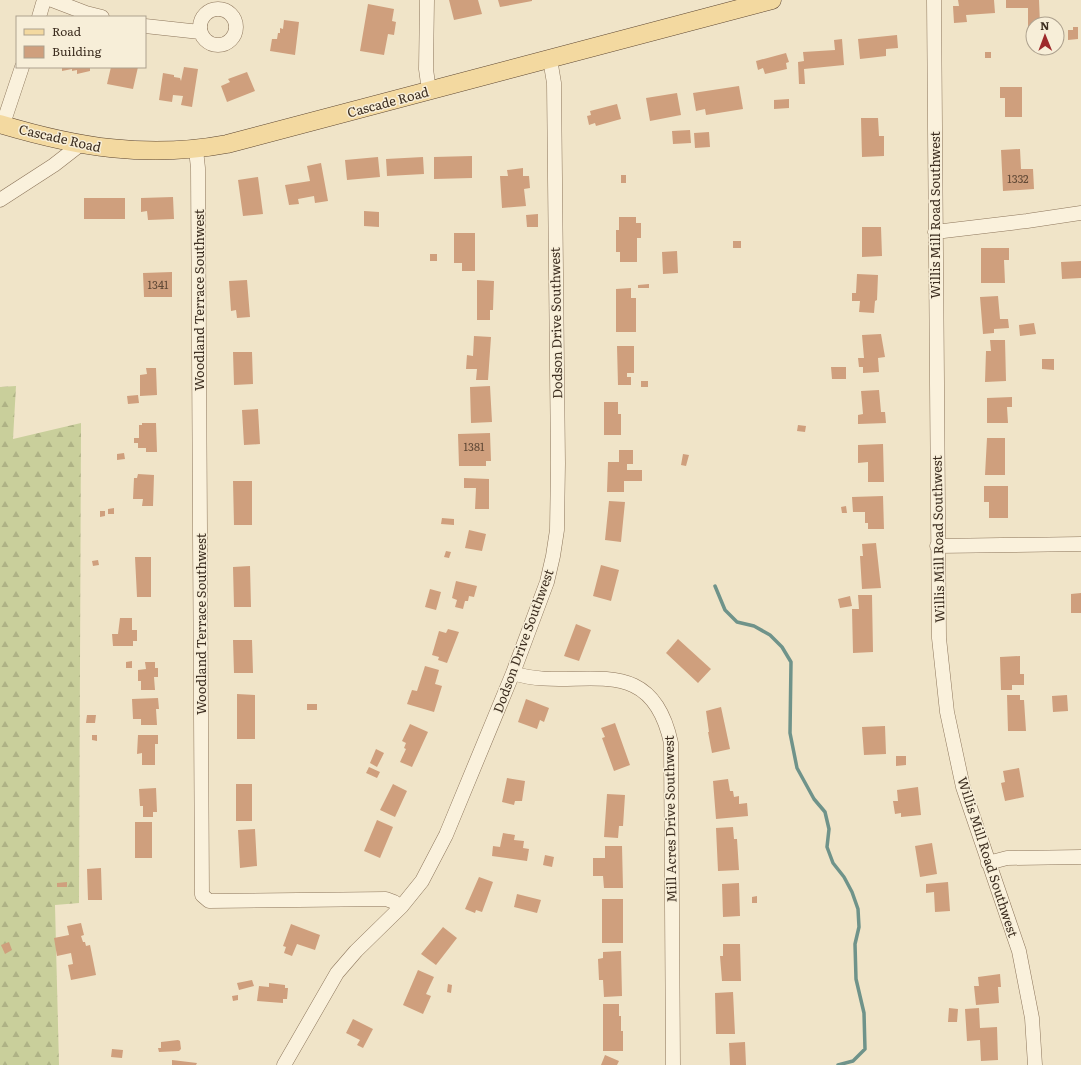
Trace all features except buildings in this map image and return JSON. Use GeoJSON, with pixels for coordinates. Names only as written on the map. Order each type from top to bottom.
{"type":"FeatureCollection","features":[{"type":"Feature","properties":{"kind":"main road","name":"Cascade Road"},"geometry":{"type":"LineString","coordinates":[[1,124],[57,140],[105,148],[156,152],[196,150],[227,144],[772,0]]}},
{"type":"Feature","properties":{"kind":"street"},"geometry":{"type":"LineString","coordinates":[[39,16],[44,0]]}},
{"type":"Feature","properties":{"kind":"street"},"geometry":{"type":"LineString","coordinates":[[52,0],[98,16]]}},
{"type":"Feature","properties":{"kind":"street"},"geometry":{"type":"LineString","coordinates":[[427,0],[426,69],[430,91]]}},
{"type":"Feature","properties":{"kind":"street","name":"Willis Mill Road Southwest"},"geometry":{"type":"LineString","coordinates":[[934,0],[937,546],[939,638],[947,712],[963,787],[988,864],[1019,951],[1032,1018],[1036,1065]]}},
{"type":"Feature","properties":{"kind":"street"},"geometry":{"type":"LineString","coordinates":[[146,26],[200,32]]}},
{"type":"Feature","properties":{"kind":"street","name":"Dodson Drive Southwest"},"geometry":{"type":"LineString","coordinates":[[284,1065],[337,973],[356,951],[401,907],[422,881],[446,834],[512,673],[547,582],[557,530],[558,455],[554,83],[550,59]]}},
{"type":"Feature","properties":{"kind":"street"},"geometry":{"type":"LineString","coordinates":[[1,124],[22,68]]}},
{"type":"Feature","properties":{"kind":"street"},"geometry":{"type":"LineString","coordinates":[[0,200],[54,165],[81,144]]}},
{"type":"Feature","properties":{"kind":"street","name":"Woodland Terrace Southwest"},"geometry":{"type":"LineString","coordinates":[[196,150],[198,168],[202,895],[209,901],[386,899],[401,907]]}},
{"type":"Feature","properties":{"kind":"street"},"geometry":{"type":"LineString","coordinates":[[935,232],[1081,213]]}},
{"type":"Feature","properties":{"kind":"street"},"geometry":{"type":"LineString","coordinates":[[937,546],[1081,544]]}},
{"type":"Feature","properties":{"kind":"street","name":"Mill Acres Drive Southwest"},"geometry":{"type":"LineString","coordinates":[[512,673],[529,679],[603,678],[629,684],[645,694],[658,708],[667,724],[671,743],[673,1065]]}},
{"type":"Feature","properties":{"kind":"street"},"geometry":{"type":"LineString","coordinates":[[988,864],[1007,858],[1081,857]]}},
{"type":"Feature","properties":{"kind":"green space"},"geometry":{"type":"Polygon","coordinates":[[[16,386],[13,439],[81,423],[79,903],[55,905],[59,1065],[0,1065],[0,387],[16,386]]]}},
{"type":"Feature","properties":{"kind":"waterway"},"geometry":{"type":"LineString","coordinates":[[715,586],[725,610],[737,622],[754,626],[770,635],[782,647],[791,662],[790,733],[797,768],[814,799],[825,812],[829,829],[827,847],[833,863],[844,877],[852,892],[858,909],[859,927],[855,944],[856,979],[864,1013],[865,1049],[853,1061],[838,1065]]}}]}
